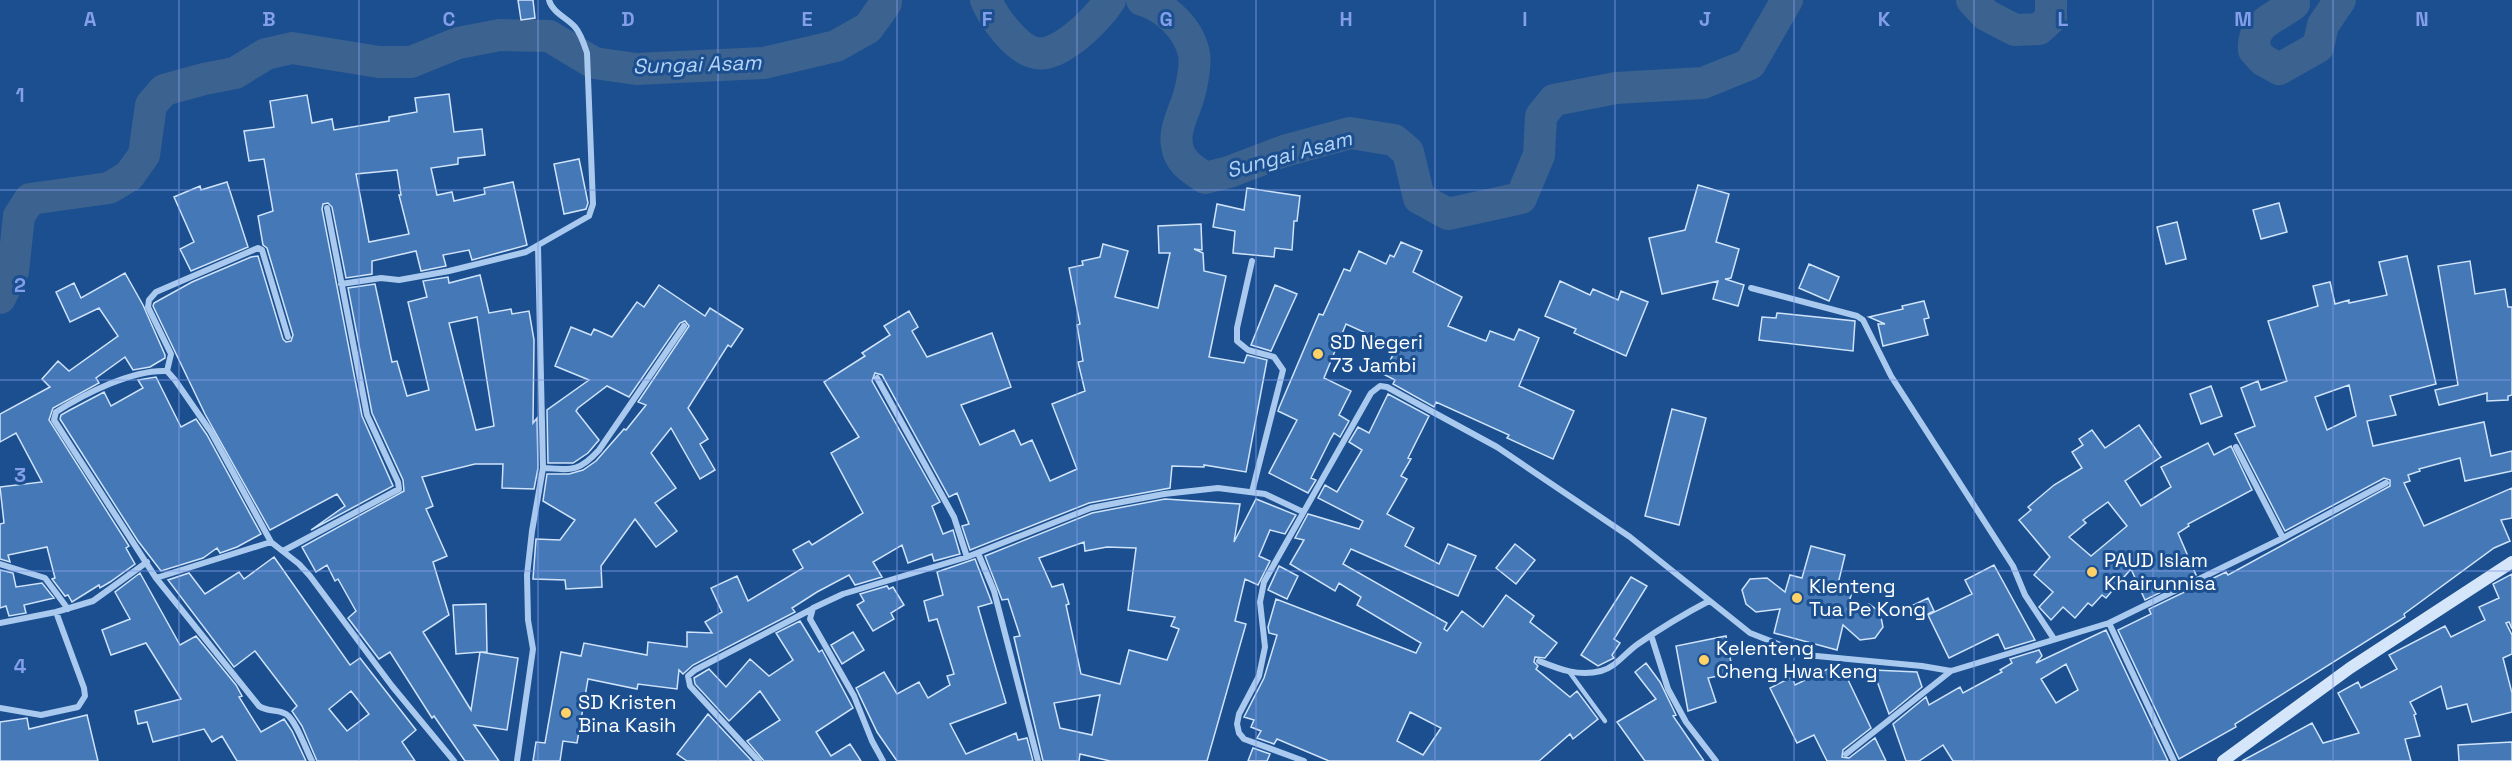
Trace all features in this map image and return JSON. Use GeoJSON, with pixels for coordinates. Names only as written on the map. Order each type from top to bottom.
{"type":"FeatureCollection","features":[{"type":"Feature","properties":{"kind":"street"},"geometry":{"type":"LineString","coordinates":[[341,284],[381,278],[399,280],[449,272],[526,252],[589,216],[592,204],[587,53],[575,27],[550,6],[549,0]]}},
{"type":"Feature","properties":{"kind":"street"},"geometry":{"type":"LineString","coordinates":[[284,551],[399,489],[399,484],[367,415],[327,208]]}},
{"type":"Feature","properties":{"kind":"street"},"geometry":{"type":"LineString","coordinates":[[517,761],[533,649],[528,620],[527,575],[543,468],[538,246]]}},
{"type":"Feature","properties":{"kind":"street"},"geometry":{"type":"LineString","coordinates":[[167,371],[171,354],[148,307],[149,300],[156,292],[258,248],[262,250],[288,337]]}},
{"type":"Feature","properties":{"kind":"street"},"geometry":{"type":"LineString","coordinates":[[1252,261],[1237,328],[1237,341],[1248,350],[1274,357],[1283,369],[1252,492]]}},
{"type":"Feature","properties":{"kind":"street"},"geometry":{"type":"LineString","coordinates":[[1751,288],[1857,316],[1863,320],[1891,376],[2013,566],[2025,595],[2054,639]]}},
{"type":"Feature","properties":{"kind":"street"},"geometry":{"type":"LineString","coordinates":[[543,468],[574,470],[585,465],[599,450],[684,326]]}},
{"type":"Feature","properties":{"kind":"street"},"geometry":{"type":"LineString","coordinates":[[167,371],[211,432],[271,542],[310,576],[392,686],[454,761]]}},
{"type":"Feature","properties":{"kind":"street"},"geometry":{"type":"LineString","coordinates":[[167,371],[144,374],[117,382],[79,398],[56,412],[54,416],[156,578],[259,706],[263,709],[279,711],[291,718],[312,761]]}},
{"type":"Feature","properties":{"kind":"street"},"geometry":{"type":"LineString","coordinates":[[877,378],[954,517],[968,557]]}},
{"type":"Feature","properties":{"kind":"street"},"geometry":{"type":"LineString","coordinates":[[1304,761],[1244,739],[1239,733],[1237,724],[1239,714],[1259,676],[1265,647],[1260,602],[1264,582],[1371,393],[1380,386],[1386,387],[1497,447],[1630,537],[1750,633],[1806,655],[1951,671],[2109,623],[2283,538],[2386,483]]}},
{"type":"Feature","properties":{"kind":"street"},"geometry":{"type":"LineString","coordinates":[[2236,447],[2283,538]]}},
{"type":"Feature","properties":{"kind":"street"},"geometry":{"type":"LineString","coordinates":[[759,761],[690,686],[688,676],[695,670],[843,594],[968,557],[1091,508],[1164,494],[1218,488],[1252,492],[1265,494],[1303,512]]}},
{"type":"Feature","properties":{"kind":"street"},"geometry":{"type":"LineString","coordinates":[[156,578],[271,542]]}},
{"type":"Feature","properties":{"kind":"street"},"geometry":{"type":"LineString","coordinates":[[978,553],[994,591],[1038,761]]}},
{"type":"Feature","properties":{"kind":"street"},"geometry":{"type":"LineString","coordinates":[[2223,761],[2350,668],[2512,561]]}},
{"type":"Feature","properties":{"kind":"street"},"geometry":{"type":"LineString","coordinates":[[0,623],[56,612],[93,601],[147,562]]}},
{"type":"Feature","properties":{"kind":"street"},"geometry":{"type":"LineString","coordinates":[[0,564],[45,578],[68,609]]}},
{"type":"Feature","properties":{"kind":"street"},"geometry":{"type":"LineString","coordinates":[[1539,661],[1570,673],[1600,671],[1612,667],[1625,653],[1651,635],[1676,618],[1709,601]]}},
{"type":"Feature","properties":{"kind":"street"},"geometry":{"type":"LineString","coordinates":[[813,609],[810,619],[854,696],[872,741],[883,761]]}},
{"type":"Feature","properties":{"kind":"street"},"geometry":{"type":"LineString","coordinates":[[0,708],[41,715],[78,707],[82,703],[84,688],[56,612]]}},
{"type":"Feature","properties":{"kind":"street"},"geometry":{"type":"LineString","coordinates":[[2109,623],[2174,761]]}},
{"type":"Feature","properties":{"kind":"street"},"geometry":{"type":"LineString","coordinates":[[1651,635],[1668,689],[1686,722],[1716,761]]}},
{"type":"Feature","properties":{"kind":"street"},"geometry":{"type":"LineString","coordinates":[[1846,754],[1951,671]]}},
{"type":"Feature","properties":{"kind":"lane"},"geometry":{"type":"LineString","coordinates":[[1570,673],[1605,721]]}},
{"type":"Feature","properties":{"kind":"building"},"geometry":{"type":"Polygon","coordinates":[[[518,0],[533,0],[535,18],[521,20],[518,0]]]}},
{"type":"Feature","properties":{"kind":"building"},"geometry":{"type":"Polygon","coordinates":[[[449,94],[454,132],[482,129],[485,155],[458,158],[458,164],[431,168],[437,195],[452,192],[454,201],[485,194],[484,188],[513,182],[527,245],[472,260],[469,250],[443,255],[446,266],[421,271],[416,251],[372,261],[372,274],[346,278],[332,207],[328,203],[323,204],[322,209],[362,416],[393,486],[311,530],[345,506],[337,494],[270,530],[205,414],[153,306],[154,303],[192,282],[258,256],[283,339],[286,342],[291,341],[293,335],[267,248],[263,245],[258,216],[273,211],[264,159],[249,161],[244,131],[274,127],[270,101],[307,95],[312,123],[332,119],[334,130],[389,121],[389,117],[417,112],[415,98],[449,94]],[[397,170],[356,174],[369,242],[409,234],[399,195],[401,195],[397,170]]]}},
{"type":"Feature","properties":{"kind":"building"},"geometry":{"type":"Polygon","coordinates":[[[579,159],[588,203],[586,209],[564,214],[554,164],[579,159]]]}},
{"type":"Feature","properties":{"kind":"building"},"geometry":{"type":"Polygon","coordinates":[[[227,182],[248,247],[191,271],[180,249],[194,242],[174,197],[200,186],[201,190],[227,182]]]}},
{"type":"Feature","properties":{"kind":"building"},"geometry":{"type":"Polygon","coordinates":[[[1698,185],[1729,194],[1716,242],[1739,249],[1731,278],[1725,279],[1744,285],[1738,306],[1713,299],[1718,281],[1662,294],[1649,238],[1685,230],[1698,185]]]}},
{"type":"Feature","properties":{"kind":"building"},"geometry":{"type":"Polygon","coordinates":[[[1247,188],[1300,196],[1297,221],[1294,221],[1292,250],[1275,248],[1274,257],[1233,253],[1235,231],[1213,227],[1217,204],[1244,210],[1247,188]]]}},
{"type":"Feature","properties":{"kind":"building"},"geometry":{"type":"Polygon","coordinates":[[[2279,203],[2287,232],[2261,239],[2253,210],[2279,203]]]}},
{"type":"Feature","properties":{"kind":"building"},"geometry":{"type":"Polygon","coordinates":[[[2177,222],[2186,259],[2166,264],[2157,227],[2177,222]]]}},
{"type":"Feature","properties":{"kind":"building"},"geometry":{"type":"Polygon","coordinates":[[[1201,224],[1202,250],[1194,249],[1203,253],[1204,271],[1226,276],[1209,357],[1244,363],[1247,355],[1267,360],[1246,472],[1204,465],[1204,467],[1172,466],[1170,488],[1089,503],[970,550],[962,526],[969,524],[957,493],[949,497],[882,375],[875,373],[872,381],[940,502],[932,506],[943,534],[953,530],[960,554],[934,561],[932,554],[908,563],[902,545],[873,562],[882,577],[855,585],[849,575],[817,592],[792,608],[795,612],[693,665],[683,674],[679,670],[677,689],[638,684],[637,689],[588,679],[577,743],[563,741],[560,761],[533,761],[536,742],[545,743],[561,652],[581,656],[584,643],[647,655],[648,642],[687,647],[687,632],[712,633],[705,622],[722,612],[711,588],[737,576],[748,601],[803,568],[793,550],[809,541],[812,545],[863,513],[831,453],[859,437],[824,382],[865,356],[862,353],[890,335],[884,326],[909,311],[918,327],[912,331],[927,357],[992,333],[1011,387],[961,405],[980,445],[1014,430],[1021,445],[1032,440],[1050,481],[1077,469],[1052,404],[1085,391],[1078,362],[1083,361],[1077,325],[1080,324],[1069,268],[1083,265],[1082,261],[1100,257],[1103,244],[1128,251],[1115,297],[1158,308],[1170,253],[1159,253],[1158,226],[1201,224]]]}},
{"type":"Feature","properties":{"kind":"building"},"geometry":{"type":"Polygon","coordinates":[[[1401,242],[1422,251],[1413,272],[1462,297],[1448,326],[1486,341],[1490,331],[1514,340],[1519,329],[1539,338],[1519,386],[1574,411],[1553,459],[1507,438],[1509,435],[1436,402],[1434,407],[1393,384],[1395,380],[1383,374],[1397,347],[1346,324],[1324,378],[1351,391],[1339,415],[1349,421],[1340,437],[1334,433],[1331,438],[1311,478],[1316,480],[1308,493],[1269,473],[1297,420],[1278,411],[1279,408],[1319,314],[1323,315],[1344,269],[1350,271],[1359,251],[1386,264],[1390,255],[1394,257],[1401,242]]]}},
{"type":"Feature","properties":{"kind":"building"},"geometry":{"type":"Polygon","coordinates":[[[2407,256],[2436,384],[2390,396],[2396,415],[2367,421],[2373,446],[2484,422],[2491,456],[2512,451],[2512,471],[2465,481],[2460,458],[2419,469],[2420,471],[2408,475],[2410,481],[2404,483],[2424,526],[2512,488],[2512,518],[2501,520],[2510,541],[2494,548],[2404,614],[2405,617],[2235,724],[2236,727],[2179,759],[2118,630],[2151,614],[2149,609],[2226,572],[2228,575],[2390,486],[2390,480],[2384,478],[2285,531],[2235,434],[2255,426],[2241,388],[2258,381],[2261,390],[2287,381],[2268,321],[2318,306],[2313,286],[2330,282],[2335,304],[2387,295],[2379,262],[2407,256]],[[2349,385],[2315,397],[2327,430],[2356,416],[2349,385]]]}},
{"type":"Feature","properties":{"kind":"building"},"geometry":{"type":"Polygon","coordinates":[[[2470,261],[2475,294],[2505,289],[2508,307],[2512,307],[2512,395],[2508,396],[2508,400],[2487,401],[2487,393],[2439,405],[2435,390],[2458,385],[2438,266],[2470,261]]]}},
{"type":"Feature","properties":{"kind":"building"},"geometry":{"type":"Polygon","coordinates":[[[1809,264],[1839,277],[1829,301],[1799,288],[1809,264]]]}},
{"type":"Feature","properties":{"kind":"building"},"geometry":{"type":"Polygon","coordinates":[[[125,273],[143,305],[165,358],[150,367],[133,370],[125,357],[96,378],[99,383],[53,408],[49,420],[129,546],[126,548],[135,564],[110,582],[100,588],[99,585],[72,602],[52,579],[55,578],[47,547],[8,555],[10,562],[0,559],[0,524],[4,523],[0,487],[42,482],[16,433],[0,442],[0,414],[50,387],[42,379],[58,361],[69,371],[118,336],[99,308],[70,322],[56,292],[74,283],[81,298],[125,273]]]}},
{"type":"Feature","properties":{"kind":"building"},"geometry":{"type":"Polygon","coordinates":[[[480,275],[489,313],[511,309],[512,314],[529,311],[534,340],[533,423],[537,418],[538,468],[534,489],[502,488],[503,464],[475,464],[422,477],[433,506],[426,509],[447,556],[433,562],[449,615],[423,632],[471,710],[480,652],[518,658],[507,730],[474,725],[499,761],[465,761],[434,716],[432,718],[390,652],[379,659],[348,618],[356,611],[338,579],[335,581],[327,565],[316,572],[302,547],[404,491],[403,480],[372,413],[348,288],[375,284],[392,362],[397,361],[407,396],[429,390],[408,302],[427,297],[423,281],[448,277],[449,283],[480,275]],[[477,317],[449,323],[476,430],[494,426],[477,317]]]}},
{"type":"Feature","properties":{"kind":"building"},"geometry":{"type":"Polygon","coordinates":[[[1560,281],[1590,295],[1593,289],[1618,300],[1621,291],[1648,302],[1626,356],[1574,333],[1576,329],[1545,316],[1560,281]]]}},
{"type":"Feature","properties":{"kind":"building"},"geometry":{"type":"Polygon","coordinates":[[[659,285],[705,316],[710,308],[743,329],[731,347],[728,345],[688,408],[708,439],[700,444],[715,470],[700,479],[671,428],[651,453],[676,488],[655,503],[677,531],[656,547],[635,519],[601,566],[602,587],[566,589],[565,580],[533,579],[536,539],[560,540],[575,520],[543,501],[547,474],[569,474],[583,470],[596,461],[624,429],[626,430],[646,405],[638,402],[689,326],[685,321],[680,323],[629,397],[607,386],[578,408],[576,411],[599,440],[588,453],[573,463],[548,463],[547,410],[589,380],[555,366],[571,327],[591,335],[594,329],[612,337],[637,302],[644,307],[659,285]]]}},
{"type":"Feature","properties":{"kind":"building"},"geometry":{"type":"Polygon","coordinates":[[[1275,285],[1297,294],[1271,351],[1251,345],[1275,285]]]}},
{"type":"Feature","properties":{"kind":"building"},"geometry":{"type":"Polygon","coordinates":[[[1924,301],[1929,318],[1924,319],[1928,335],[1883,346],[1878,324],[1885,324],[1869,317],[1903,309],[1902,306],[1924,301]]]}},
{"type":"Feature","properties":{"kind":"building"},"geometry":{"type":"Polygon","coordinates":[[[1777,313],[1855,321],[1853,351],[1759,340],[1762,317],[1776,318],[1777,313]]]}},
{"type":"Feature","properties":{"kind":"building"},"geometry":{"type":"Polygon","coordinates":[[[156,377],[181,427],[196,419],[207,435],[261,534],[237,547],[220,553],[217,548],[203,558],[161,571],[138,541],[60,419],[61,415],[104,392],[111,406],[143,388],[138,380],[156,377]]]}},
{"type":"Feature","properties":{"kind":"building"},"geometry":{"type":"Polygon","coordinates":[[[2211,386],[2222,416],[2201,424],[2190,394],[2211,386]]]}},
{"type":"Feature","properties":{"kind":"building"},"geometry":{"type":"Polygon","coordinates":[[[1388,394],[1429,416],[1408,458],[1411,459],[1401,476],[1407,479],[1387,514],[1414,528],[1405,546],[1439,564],[1448,544],[1476,556],[1458,596],[1351,549],[1343,564],[1447,623],[1444,629],[1447,631],[1462,611],[1483,627],[1506,595],[1534,616],[1530,622],[1557,643],[1545,658],[1535,657],[1534,662],[1538,666],[1536,669],[1570,697],[1577,691],[1598,719],[1573,739],[1570,734],[1539,761],[1329,761],[1277,739],[1274,744],[1257,738],[1261,731],[1251,727],[1254,720],[1244,717],[1264,678],[1277,635],[1269,633],[1268,627],[1276,599],[1416,653],[1421,643],[1357,605],[1361,597],[1339,583],[1335,591],[1290,564],[1304,540],[1295,538],[1308,514],[1359,529],[1363,521],[1318,498],[1325,485],[1337,492],[1362,450],[1349,442],[1358,427],[1369,433],[1388,394]],[[1410,712],[1397,741],[1423,755],[1441,728],[1410,712]]]}},
{"type":"Feature","properties":{"kind":"building"},"geometry":{"type":"Polygon","coordinates":[[[1672,409],[1706,418],[1679,525],[1645,516],[1672,409]]]}},
{"type":"Feature","properties":{"kind":"building"},"geometry":{"type":"Polygon","coordinates":[[[2139,425],[2161,457],[2125,481],[2141,506],[2171,487],[2161,467],[2208,443],[2214,455],[2231,446],[2252,490],[2188,524],[2189,526],[2178,533],[2196,575],[2145,600],[2131,569],[2106,598],[2102,595],[2092,606],[2088,603],[2075,618],[2063,607],[2051,620],[2039,607],[2053,592],[2034,575],[2050,557],[2019,520],[2031,510],[2028,507],[2054,485],[2082,468],[2072,452],[2083,445],[2079,439],[2092,430],[2105,448],[2139,425]],[[2108,502],[2083,520],[2086,523],[2069,537],[2091,556],[2127,526],[2108,502]]]}},
{"type":"Feature","properties":{"kind":"building"},"geometry":{"type":"Polygon","coordinates":[[[1165,499],[1240,504],[1234,542],[1256,499],[1296,515],[1285,534],[1270,530],[1259,556],[1270,561],[1258,585],[1245,579],[1235,621],[1246,624],[1207,761],[1110,761],[1080,754],[1079,761],[1043,761],[1014,637],[1020,636],[1008,599],[1002,600],[985,556],[1092,513],[1165,499]],[[1084,542],[1039,558],[1052,587],[1063,584],[1069,604],[1066,605],[1081,674],[1120,684],[1129,650],[1167,660],[1179,629],[1171,626],[1175,617],[1128,610],[1136,548],[1107,547],[1085,551],[1084,542]],[[1100,695],[1054,703],[1060,728],[1092,735],[1100,695]]]}},
{"type":"Feature","properties":{"kind":"building"},"geometry":{"type":"Polygon","coordinates":[[[1515,544],[1535,560],[1516,584],[1496,568],[1515,544]]]}},
{"type":"Feature","properties":{"kind":"building","name":"Klenteng Tua Pe Kong"},"geometry":{"type":"Polygon","coordinates":[[[1811,546],[1845,555],[1837,588],[1852,592],[1847,609],[1869,604],[1880,612],[1883,627],[1875,638],[1860,640],[1843,625],[1837,650],[1774,633],[1780,609],[1756,612],[1746,604],[1742,590],[1750,579],[1767,578],[1785,592],[1790,575],[1802,578],[1811,546]]]}},
{"type":"Feature","properties":{"kind":"building"},"geometry":{"type":"Polygon","coordinates":[[[274,557],[350,665],[360,658],[416,730],[402,742],[415,761],[317,761],[302,726],[292,711],[297,706],[255,651],[234,667],[168,580],[189,573],[205,594],[239,572],[244,579],[274,557]],[[351,691],[329,709],[347,731],[369,714],[351,691]]]}},
{"type":"Feature","properties":{"kind":"building"},"geometry":{"type":"Polygon","coordinates":[[[975,559],[992,603],[978,607],[1006,703],[950,724],[966,754],[1016,733],[1018,740],[1027,738],[1033,761],[897,761],[877,732],[856,688],[884,672],[897,694],[919,682],[928,698],[950,685],[947,676],[954,674],[937,619],[929,621],[924,601],[943,595],[937,572],[975,559]]]}},
{"type":"Feature","properties":{"kind":"building"},"geometry":{"type":"Polygon","coordinates":[[[1994,565],[2035,640],[2005,649],[1998,634],[1949,658],[1928,615],[1972,594],[1965,580],[1994,565]]]}},
{"type":"Feature","properties":{"kind":"building"},"geometry":{"type":"Polygon","coordinates":[[[1279,566],[1298,576],[1287,599],[1268,590],[1279,566]]]}},
{"type":"Feature","properties":{"kind":"building"},"geometry":{"type":"Polygon","coordinates":[[[0,570],[13,573],[16,587],[42,583],[54,598],[24,605],[26,613],[9,616],[6,606],[0,608],[0,570]]]}},
{"type":"Feature","properties":{"kind":"building"},"geometry":{"type":"Polygon","coordinates":[[[140,573],[180,645],[196,636],[236,685],[242,696],[239,697],[261,732],[284,719],[306,761],[237,761],[222,736],[212,742],[204,729],[153,742],[147,722],[138,724],[135,711],[181,699],[146,643],[111,655],[102,630],[130,619],[115,592],[140,573]]]}},
{"type":"Feature","properties":{"kind":"building"},"geometry":{"type":"Polygon","coordinates":[[[2512,574],[2512,629],[2509,622],[2506,623],[2512,635],[2512,654],[2503,658],[2512,693],[2512,712],[2472,722],[2467,704],[2447,709],[2441,686],[2410,702],[2416,714],[2414,715],[2420,736],[2405,739],[2411,761],[2242,761],[2312,723],[2323,743],[2359,733],[2338,693],[2358,682],[2361,688],[2397,669],[2389,655],[2445,626],[2451,637],[2485,620],[2479,607],[2499,598],[2493,584],[2512,574]]]}},
{"type":"Feature","properties":{"kind":"building"},"geometry":{"type":"Polygon","coordinates":[[[1631,577],[1647,586],[1614,639],[1620,643],[1612,655],[1614,658],[1598,666],[1581,655],[1631,577]]]}},
{"type":"Feature","properties":{"kind":"building"},"geometry":{"type":"Polygon","coordinates":[[[887,586],[889,589],[893,587],[904,605],[891,613],[894,619],[873,631],[857,605],[864,601],[860,594],[887,586]]]}},
{"type":"Feature","properties":{"kind":"building"},"geometry":{"type":"Polygon","coordinates":[[[1928,598],[1934,611],[1916,620],[1909,607],[1928,598]]]}},
{"type":"Feature","properties":{"kind":"building"},"geometry":{"type":"Polygon","coordinates":[[[486,604],[487,652],[456,654],[453,605],[486,604]]]}},
{"type":"Feature","properties":{"kind":"building"},"geometry":{"type":"Polygon","coordinates":[[[800,621],[819,652],[822,650],[853,708],[816,732],[831,756],[850,744],[861,761],[764,761],[747,741],[780,720],[760,691],[729,721],[695,684],[694,678],[709,669],[726,687],[750,659],[769,676],[793,660],[776,633],[800,621]]]}},
{"type":"Feature","properties":{"kind":"building"},"geometry":{"type":"Polygon","coordinates":[[[2106,630],[2168,761],[1953,761],[1943,745],[1919,761],[1906,761],[1893,724],[1926,697],[1929,705],[1960,687],[1963,693],[2002,672],[2000,670],[2012,663],[2010,659],[2039,650],[2042,656],[2036,663],[2106,630]],[[2066,664],[2041,679],[2056,703],[2078,690],[2066,664]]]}},
{"type":"Feature","properties":{"kind":"building"},"geometry":{"type":"Polygon","coordinates":[[[853,632],[864,650],[842,664],[831,645],[853,632]]]}},
{"type":"Feature","properties":{"kind":"building","name":"Kelenteng Cheng Hwa Keng"},"geometry":{"type":"Polygon","coordinates":[[[1726,636],[1733,673],[1708,678],[1716,702],[1688,711],[1676,646],[1726,636]]]}},
{"type":"Feature","properties":{"kind":"building"},"geometry":{"type":"Polygon","coordinates":[[[1646,663],[1660,682],[1676,715],[1673,716],[1704,761],[1645,761],[1617,722],[1656,699],[1635,672],[1646,663]]]}},
{"type":"Feature","properties":{"kind":"building"},"geometry":{"type":"Polygon","coordinates":[[[1840,663],[1871,728],[1843,750],[1842,757],[1849,758],[1875,738],[1886,761],[1827,761],[1814,735],[1797,743],[1770,688],[1792,677],[1795,685],[1840,663]]]}},
{"type":"Feature","properties":{"kind":"building"},"geometry":{"type":"Polygon","coordinates":[[[1873,670],[1917,672],[1922,687],[1889,714],[1873,670]]]}},
{"type":"Feature","properties":{"kind":"building"},"geometry":{"type":"Polygon","coordinates":[[[708,714],[752,761],[687,761],[677,754],[708,714]]]}},
{"type":"Feature","properties":{"kind":"building"},"geometry":{"type":"Polygon","coordinates":[[[87,715],[98,761],[0,761],[0,722],[27,718],[29,729],[87,715]]]}},
{"type":"Feature","properties":{"kind":"building"},"geometry":{"type":"Polygon","coordinates":[[[2512,742],[2512,761],[2459,761],[2458,745],[2512,742]]]}},
{"type":"Feature","properties":{"kind":"building"},"geometry":{"type":"Polygon","coordinates":[[[1253,748],[1270,754],[1267,761],[1248,761],[1253,748]]]}},
{"type":"Feature","properties":{"kind":"waterway","name":"Sungai Asam"},"geometry":{"type":"LineString","coordinates":[[0,298],[13,271],[19,216],[30,199],[109,188],[129,176],[144,155],[151,105],[164,90],[235,73],[266,54],[292,48],[379,62],[411,62],[458,43],[500,35],[549,36],[594,63],[636,69],[764,63],[836,46],[868,28],[886,0]]}},
{"type":"Feature","properties":{"kind":"waterway","name":"Sungai Asam"},"geometry":{"type":"LineString","coordinates":[[986,0],[994,15],[1014,39],[1021,46],[1036,53],[1046,53],[1067,43],[1088,26],[1110,0]]}},
{"type":"Feature","properties":{"kind":"waterway","name":"Sungai Asam"},"geometry":{"type":"LineString","coordinates":[[1142,0],[1160,8],[1175,20],[1191,45],[1194,54],[1193,74],[1176,138],[1181,157],[1205,178],[1229,172],[1284,151],[1350,133],[1394,140],[1408,152],[1419,198],[1448,214],[1521,198],[1539,155],[1541,116],[1554,100],[1616,88],[1703,83],[1750,64],[1787,0]]}},
{"type":"Feature","properties":{"kind":"waterway","name":"Sungai Asam"},"geometry":{"type":"LineString","coordinates":[[1972,0],[1986,15],[2015,30],[2039,29],[2051,18],[2051,0]]}},
{"type":"Feature","properties":{"kind":"waterway","name":"Sungai Asam"},"geometry":{"type":"LineString","coordinates":[[2293,0],[2294,4],[2261,27],[2254,41],[2254,50],[2263,60],[2279,69],[2318,47],[2323,25],[2340,0]]}},
{"type":"Feature","properties":{"kind":"place","name":"SD Negeri 73 Jambi"},"geometry":{"type":"Point","coordinates":[1318,354]}},
{"type":"Feature","properties":{"kind":"place","name":"PAUD Islam Khairunnisa"},"geometry":{"type":"Point","coordinates":[2092,572]}},
{"type":"Feature","properties":{"kind":"place","name":"Klenteng Tua Pe Kong"},"geometry":{"type":"Point","coordinates":[1797,598]}},
{"type":"Feature","properties":{"kind":"place","name":"Kelenteng Cheng Hwa Keng"},"geometry":{"type":"Point","coordinates":[1704,660]}},
{"type":"Feature","properties":{"kind":"place","name":"SD Kristen Bina Kasih"},"geometry":{"type":"Point","coordinates":[566,713]}}]}
